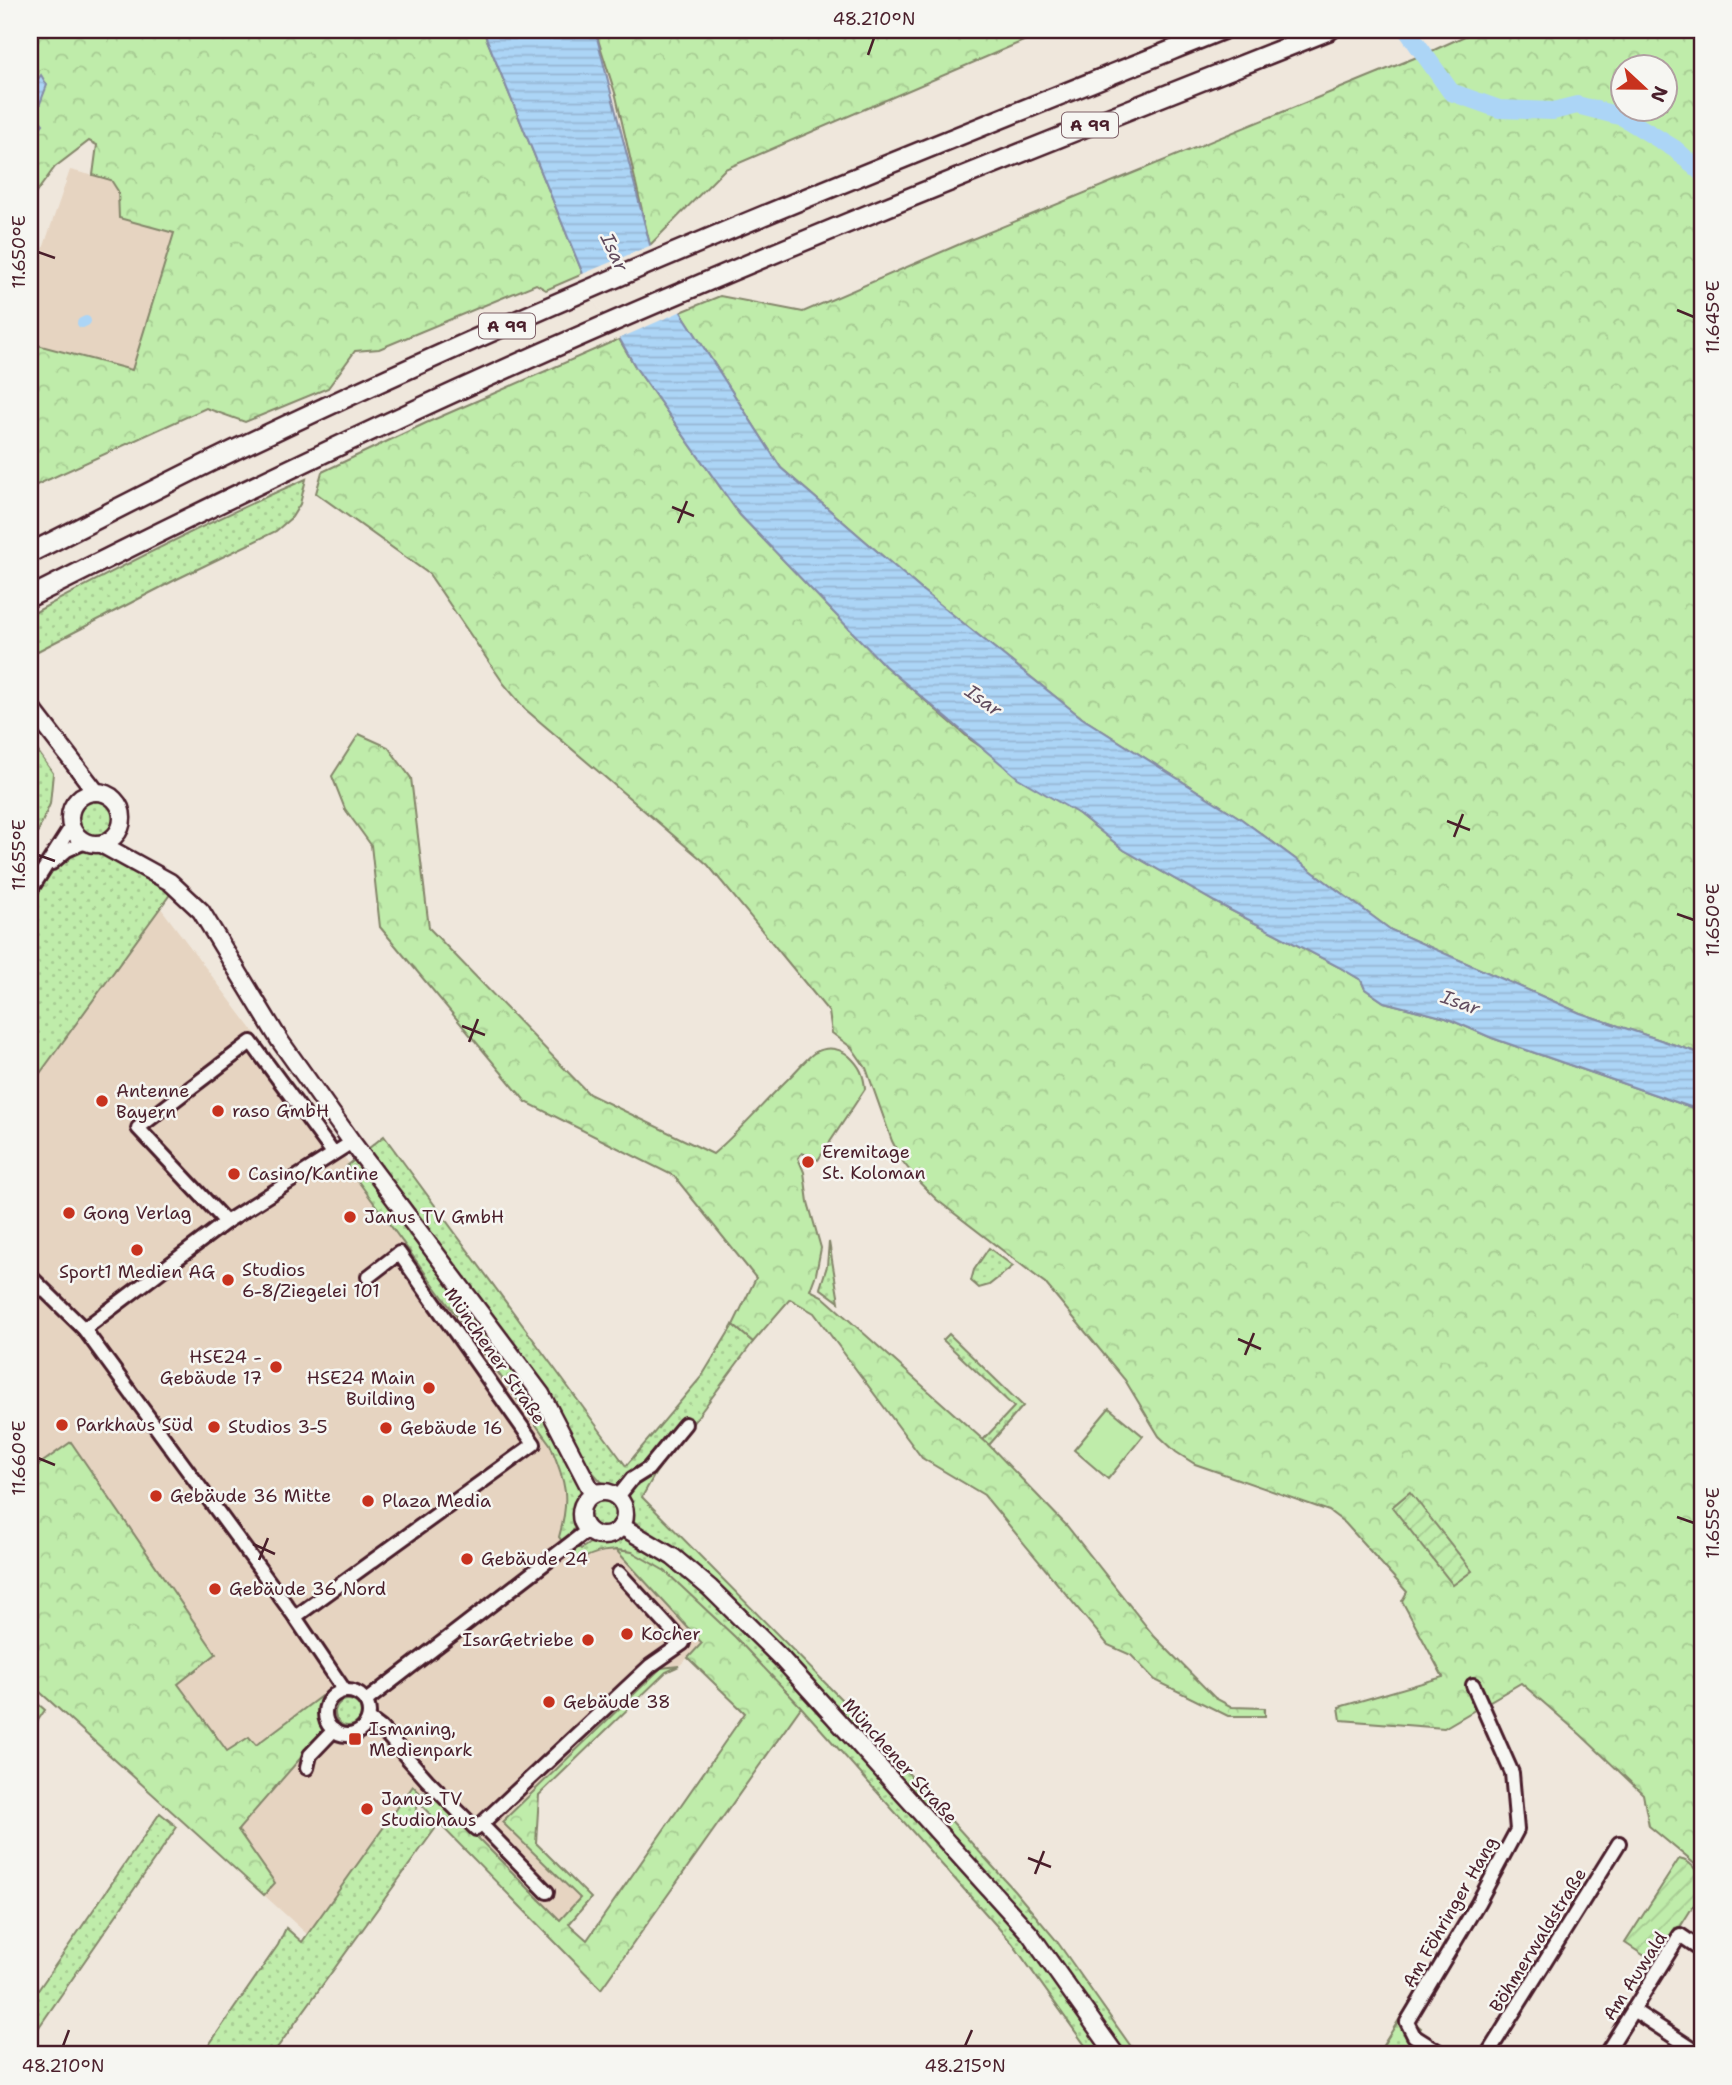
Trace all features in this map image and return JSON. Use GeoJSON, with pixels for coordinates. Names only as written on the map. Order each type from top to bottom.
{"type":"FeatureCollection","features":[{"type":"Feature","properties":{"kind":"highway","name":"A 99"},"geometry":{"type":"LineString","coordinates":[[30,553],[264,436],[501,329],[752,221],[1222,30]]}},
{"type":"Feature","properties":{"kind":"highway","name":"A 99"},"geometry":{"type":"LineString","coordinates":[[30,597],[281,472],[520,363],[768,256],[1330,30]]}},
{"type":"Feature","properties":{"kind":"main road"},"geometry":{"type":"LineString","coordinates":[[30,706],[96,793]]}},
{"type":"Feature","properties":{"kind":"main road"},"geometry":{"type":"LineString","coordinates":[[66,756],[74,789],[71,827],[79,838],[93,843],[113,838],[121,818],[117,803],[104,794],[96,793],[88,794],[74,804]]}},
{"type":"Feature","properties":{"kind":"main road","name":"Münchener Straße"},"geometry":{"type":"LineString","coordinates":[[120,826],[134,850],[201,911],[280,1041],[352,1142],[541,1394],[593,1494]]}},
{"type":"Feature","properties":{"kind":"main road","name":"Münchener Straße"},"geometry":{"type":"LineString","coordinates":[[93,843],[162,876]]}},
{"type":"Feature","properties":{"kind":"main road"},"geometry":{"type":"LineString","coordinates":[[602,1492],[617,1497],[624,1510],[621,1526],[605,1536],[588,1530],[583,1523],[581,1512],[585,1501],[593,1494],[602,1492]]}},
{"type":"Feature","properties":{"kind":"main road","name":"Münchener Straße"},"geometry":{"type":"LineString","coordinates":[[621,1526],[673,1558],[710,1588],[781,1658],[1030,1934],[1116,2055]]}},
{"type":"Feature","properties":{"kind":"street"},"geometry":{"type":"LineString","coordinates":[[30,891],[71,827]]}},
{"type":"Feature","properties":{"kind":"street"},"geometry":{"type":"LineString","coordinates":[[40,876],[67,850],[93,843]]}},
{"type":"Feature","properties":{"kind":"street"},"geometry":{"type":"LineString","coordinates":[[226,1222],[138,1128],[251,1042],[333,1153]]}},
{"type":"Feature","properties":{"kind":"street"},"geometry":{"type":"LineString","coordinates":[[84,1329],[226,1222],[352,1142]]}},
{"type":"Feature","properties":{"kind":"street","name":"Münchener Straße"},"geometry":{"type":"LineString","coordinates":[[295,1617],[534,1444],[399,1252],[368,1276]]}},
{"type":"Feature","properties":{"kind":"street"},"geometry":{"type":"LineString","coordinates":[[30,1276],[84,1329],[295,1617],[345,1690]]}},
{"type":"Feature","properties":{"kind":"street"},"geometry":{"type":"LineString","coordinates":[[617,1497],[632,1479],[648,1469],[685,1424]]}},
{"type":"Feature","properties":{"kind":"street"},"geometry":{"type":"LineString","coordinates":[[366,1701],[588,1530]]}},
{"type":"Feature","properties":{"kind":"street"},"geometry":{"type":"LineString","coordinates":[[369,1719],[381,1728],[427,1780],[476,1829],[650,1666],[684,1643],[619,1573]]}},
{"type":"Feature","properties":{"kind":"street","name":"Am Föhringer Hang"},"geometry":{"type":"LineString","coordinates":[[1444,2055],[1414,2036],[1407,2022],[1478,1903],[1517,1829],[1512,1773],[1473,1685]]}},
{"type":"Feature","properties":{"kind":"street"},"geometry":{"type":"LineString","coordinates":[[345,1690],[360,1694],[366,1701],[369,1719],[363,1728],[345,1735],[334,1730],[327,1719],[328,1703],[334,1695],[345,1690]]}},
{"type":"Feature","properties":{"kind":"street"},"geometry":{"type":"LineString","coordinates":[[307,1768],[310,1755],[334,1730]]}},
{"type":"Feature","properties":{"kind":"street"},"geometry":{"type":"LineString","coordinates":[[481,1824],[547,1892]]}},
{"type":"Feature","properties":{"kind":"street","name":"Böhmerwaldstraße"},"geometry":{"type":"LineString","coordinates":[[1487,2055],[1619,1843]]}},
{"type":"Feature","properties":{"kind":"street","name":"Am Auwald"},"geometry":{"type":"LineString","coordinates":[[1605,2055],[1680,1935],[1702,1950]]}},
{"type":"Feature","properties":{"kind":"street"},"geometry":{"type":"LineString","coordinates":[[1633,2010],[1702,2055]]}},
{"type":"Feature","properties":{"kind":"shaded area"},"geometry":{"type":"Polygon","coordinates":[[[70,170],[111,180],[118,191],[120,218],[174,233],[132,370],[30,343],[30,287],[70,170]]]}},
{"type":"Feature","properties":{"kind":"shaded area"},"geometry":{"type":"Polygon","coordinates":[[[160,907],[269,1052],[550,1444],[567,1492],[559,1537],[578,1562],[588,1555],[616,1550],[703,1644],[679,1666],[660,1670],[508,1822],[584,1898],[556,1930],[413,1786],[308,1935],[30,1683],[30,1087],[160,907]]]}},
{"type":"Feature","properties":{"kind":"green space"},"geometry":{"type":"Polygon","coordinates":[[[30,30],[483,30],[583,274],[546,290],[536,284],[379,349],[355,351],[328,388],[245,422],[206,408],[30,488],[30,343],[132,370],[174,233],[119,218],[118,191],[111,180],[93,175],[97,145],[89,141],[55,167],[30,201],[30,30]]]}},
{"type":"Feature","properties":{"kind":"green space"},"geometry":{"type":"Polygon","coordinates":[[[595,30],[1049,30],[725,169],[650,245],[616,96],[595,30]]]}},
{"type":"Feature","properties":{"kind":"green space"},"geometry":{"type":"Polygon","coordinates":[[[1478,30],[1702,30],[1702,1054],[1580,1013],[1391,930],[1240,818],[1082,718],[923,591],[781,468],[681,312],[720,296],[803,312],[960,244],[1478,30]]]}},
{"type":"Feature","properties":{"kind":"green space"},"geometry":{"type":"Polygon","coordinates":[[[619,339],[636,368],[740,515],[885,666],[971,740],[1079,814],[1124,850],[1215,902],[1339,967],[1361,980],[1365,989],[1384,1002],[1446,1018],[1492,1038],[1702,1111],[1702,1870],[1649,1826],[1643,1794],[1521,1683],[1444,1728],[1341,1720],[1339,1707],[1443,1677],[1402,1601],[1407,1592],[1345,1523],[1329,1511],[1195,1464],[1176,1452],[1159,1436],[1125,1380],[1045,1283],[937,1200],[903,1162],[892,1141],[866,1068],[852,1048],[832,1033],[829,1012],[708,865],[525,709],[504,684],[429,574],[316,493],[322,472],[426,423],[619,339]]]}},
{"type":"Feature","properties":{"kind":"green space"},"geometry":{"type":"Polygon","coordinates":[[[306,479],[300,504],[292,517],[276,531],[30,655],[30,615],[167,544],[306,479]]]}},
{"type":"Feature","properties":{"kind":"green space"},"geometry":{"type":"Polygon","coordinates":[[[359,734],[388,747],[411,778],[429,928],[589,1094],[713,1154],[814,1053],[823,1049],[837,1049],[853,1060],[861,1071],[865,1089],[818,1160],[802,1153],[798,1158],[804,1172],[808,1202],[821,1248],[810,1290],[822,1296],[989,1445],[1067,1526],[1154,1636],[1215,1698],[1232,1707],[1265,1708],[1265,1716],[1228,1716],[1155,1680],[1131,1655],[1108,1645],[984,1495],[922,1458],[814,1313],[790,1299],[753,1342],[733,1325],[756,1278],[674,1176],[526,1102],[380,927],[371,845],[345,809],[332,776],[359,734]]]}},
{"type":"Feature","properties":{"kind":"green space"},"geometry":{"type":"Polygon","coordinates":[[[30,740],[53,773],[50,804],[30,850],[30,740]]]}},
{"type":"Feature","properties":{"kind":"green space"},"geometry":{"type":"Polygon","coordinates":[[[96,800],[109,806],[115,819],[109,832],[96,838],[83,832],[77,819],[83,806],[96,800]]]}},
{"type":"Feature","properties":{"kind":"green space"},"geometry":{"type":"Polygon","coordinates":[[[81,849],[105,850],[171,893],[30,1087],[30,901],[53,868],[67,854],[81,849]]]}},
{"type":"Feature","properties":{"kind":"green space"},"geometry":{"type":"Polygon","coordinates":[[[384,1136],[626,1466],[702,1376],[733,1325],[753,1342],[655,1474],[642,1497],[843,1701],[1014,1890],[1056,1940],[1137,2055],[1092,2055],[1012,1943],[801,1707],[771,1676],[632,1552],[604,1551],[578,1562],[559,1537],[565,1510],[565,1489],[550,1444],[347,1166],[384,1136]],[[589,1468],[577,1475],[582,1492],[577,1522],[570,1537],[581,1549],[594,1540],[620,1537],[638,1544],[646,1530],[631,1519],[631,1507],[625,1497],[626,1478],[616,1487],[606,1487],[589,1468]]]}},
{"type":"Feature","properties":{"kind":"green space"},"geometry":{"type":"Polygon","coordinates":[[[829,1242],[839,1302],[820,1288],[827,1266],[829,1242]]]}},
{"type":"Feature","properties":{"kind":"green space"},"geometry":{"type":"Polygon","coordinates":[[[989,1248],[1013,1266],[989,1285],[979,1288],[971,1281],[974,1270],[989,1248]]]}},
{"type":"Feature","properties":{"kind":"green space"},"geometry":{"type":"Polygon","coordinates":[[[949,1334],[1023,1406],[989,1445],[983,1440],[1014,1407],[943,1340],[949,1334]]]}},
{"type":"Feature","properties":{"kind":"green space"},"geometry":{"type":"Polygon","coordinates":[[[1109,1408],[1143,1436],[1108,1479],[1074,1450],[1109,1408]]]}},
{"type":"Feature","properties":{"kind":"green space"},"geometry":{"type":"Polygon","coordinates":[[[71,1442],[216,1654],[178,1684],[227,1751],[249,1737],[256,1745],[320,1697],[318,1718],[324,1731],[238,1830],[275,1883],[264,1895],[30,1683],[30,1471],[71,1442]]]}},
{"type":"Feature","properties":{"kind":"green space"},"geometry":{"type":"Polygon","coordinates":[[[1410,1492],[1472,1571],[1453,1585],[1392,1507],[1410,1492]]]}},
{"type":"Feature","properties":{"kind":"green space"},"geometry":{"type":"Polygon","coordinates":[[[603,1498],[614,1503],[619,1514],[614,1525],[603,1530],[592,1525],[587,1514],[592,1503],[603,1498]]]}},
{"type":"Feature","properties":{"kind":"green space"},"geometry":{"type":"Polygon","coordinates":[[[616,1550],[632,1552],[665,1571],[735,1637],[801,1707],[601,1989],[421,1805],[418,1798],[423,1792],[435,1795],[560,1920],[580,1898],[502,1822],[661,1668],[679,1666],[666,1672],[539,1795],[536,1843],[591,1898],[569,1924],[587,1940],[745,1713],[688,1658],[702,1643],[616,1550]]]}},
{"type":"Feature","properties":{"kind":"green space"},"geometry":{"type":"Polygon","coordinates":[[[30,1697],[45,1710],[30,1732],[30,1697]]]}},
{"type":"Feature","properties":{"kind":"green space"},"geometry":{"type":"Polygon","coordinates":[[[348,1700],[357,1704],[361,1713],[357,1722],[348,1726],[339,1722],[335,1713],[339,1704],[348,1700]]]}},
{"type":"Feature","properties":{"kind":"green space"},"geometry":{"type":"Polygon","coordinates":[[[413,1786],[421,1794],[416,1811],[427,1817],[435,1829],[272,2055],[202,2055],[278,1945],[286,1928],[302,1942],[413,1786]]]}},
{"type":"Feature","properties":{"kind":"green space"},"geometry":{"type":"Polygon","coordinates":[[[160,1813],[177,1827],[30,2040],[30,2002],[160,1813]]]}},
{"type":"Feature","properties":{"kind":"green space"},"geometry":{"type":"Polygon","coordinates":[[[1679,1859],[1689,1863],[1696,1871],[1702,1892],[1654,1962],[1625,1943],[1679,1859]]]}},
{"type":"Feature","properties":{"kind":"green space"},"geometry":{"type":"Polygon","coordinates":[[[1473,1901],[1412,2021],[1421,2028],[1413,2042],[1401,2055],[1377,2055],[1473,1901]]]}},
{"type":"Feature","properties":{"kind":"water","name":"Isar"},"geometry":{"type":"Polygon","coordinates":[[[483,30],[595,30],[650,245],[681,312],[781,468],[923,591],[1082,718],[1240,818],[1391,930],[1580,1013],[1702,1054],[1702,1111],[1492,1038],[1446,1018],[1384,1002],[1365,989],[1361,980],[1339,967],[1215,902],[1124,850],[1079,814],[1018,778],[885,666],[740,515],[636,368],[583,274],[483,30]]]}},
{"type":"Feature","properties":{"kind":"water"},"geometry":{"type":"Polygon","coordinates":[[[41,75],[47,85],[39,106],[33,113],[43,124],[30,140],[30,90],[41,75]]]}},
{"type":"Feature","properties":{"kind":"pier"},"geometry":{"type":"Polygon","coordinates":[[[654,244],[684,310],[616,340],[580,275],[654,244]]]}},
{"type":"Feature","properties":{"kind":"waterway"},"geometry":{"type":"LineString","coordinates":[[1407,30],[1451,92],[1499,109],[1553,111],[1577,105],[1623,117],[1675,149],[1702,173]]}},
{"type":"Feature","properties":{"kind":"waterway"},"geometry":{"type":"LineString","coordinates":[[82,323],[86,321]]}},
{"type":"Feature","properties":{"kind":"place","name":"Antenne Bayern"},"geometry":{"type":"Point","coordinates":[102,1101]}},
{"type":"Feature","properties":{"kind":"place","name":"raso GmbH"},"geometry":{"type":"Point","coordinates":[218,1111]}},
{"type":"Feature","properties":{"kind":"place","name":"Eremitage St. Koloman"},"geometry":{"type":"Point","coordinates":[808,1162]}},
{"type":"Feature","properties":{"kind":"place","name":"Casino/Kantine"},"geometry":{"type":"Point","coordinates":[234,1174]}},
{"type":"Feature","properties":{"kind":"place","name":"Gong Verlag"},"geometry":{"type":"Point","coordinates":[69,1213]}},
{"type":"Feature","properties":{"kind":"place","name":"Janus TV GmbH"},"geometry":{"type":"Point","coordinates":[350,1217]}},
{"type":"Feature","properties":{"kind":"place","name":"Sport1 Medien AG"},"geometry":{"type":"Point","coordinates":[137,1250]}},
{"type":"Feature","properties":{"kind":"place","name":"Studios 6-8/Ziegelei 101"},"geometry":{"type":"Point","coordinates":[228,1280]}},
{"type":"Feature","properties":{"kind":"place","name":"HSE24 - Gebäude 17"},"geometry":{"type":"Point","coordinates":[276,1367]}},
{"type":"Feature","properties":{"kind":"place","name":"HSE24 Main Building"},"geometry":{"type":"Point","coordinates":[429,1388]}},
{"type":"Feature","properties":{"kind":"place","name":"Parkhaus Süd"},"geometry":{"type":"Point","coordinates":[62,1425]}},
{"type":"Feature","properties":{"kind":"place","name":"Studios 3-5"},"geometry":{"type":"Point","coordinates":[214,1427]}},
{"type":"Feature","properties":{"kind":"place","name":"Gebäude 16"},"geometry":{"type":"Point","coordinates":[386,1428]}},
{"type":"Feature","properties":{"kind":"place","name":"Gebäude 36 Mitte"},"geometry":{"type":"Point","coordinates":[156,1496]}},
{"type":"Feature","properties":{"kind":"place","name":"Plaza Media"},"geometry":{"type":"Point","coordinates":[368,1501]}},
{"type":"Feature","properties":{"kind":"place","name":"Gebäude 24"},"geometry":{"type":"Point","coordinates":[467,1559]}},
{"type":"Feature","properties":{"kind":"place","name":"Gebäude 36 Nord"},"geometry":{"type":"Point","coordinates":[215,1589]}},
{"type":"Feature","properties":{"kind":"place","name":"Kocher"},"geometry":{"type":"Point","coordinates":[627,1634]}},
{"type":"Feature","properties":{"kind":"place","name":"IsarGetriebe"},"geometry":{"type":"Point","coordinates":[588,1640]}},
{"type":"Feature","properties":{"kind":"place","name":"Gebäude 38"},"geometry":{"type":"Point","coordinates":[549,1702]}},
{"type":"Feature","properties":{"kind":"place","name":"Ismaning, Medienpark"},"geometry":{"type":"Point","coordinates":[355,1739]}},
{"type":"Feature","properties":{"kind":"place","name":"Janus TV Studiohaus"},"geometry":{"type":"Point","coordinates":[367,1809]}}]}
